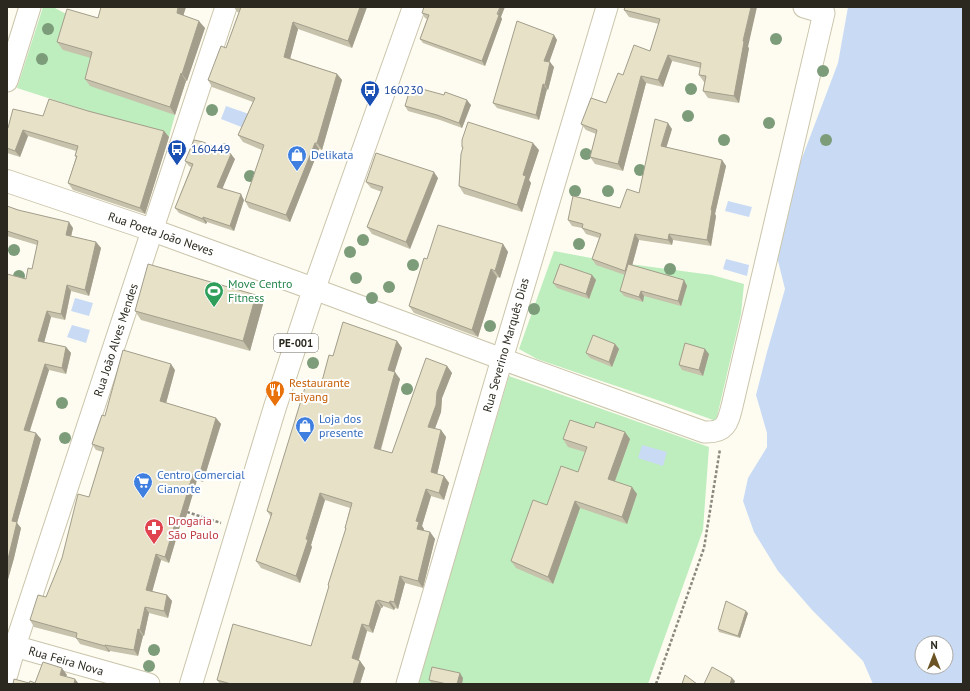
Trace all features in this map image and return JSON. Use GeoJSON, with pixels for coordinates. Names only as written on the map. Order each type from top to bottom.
{"type":"FeatureCollection","features":[{"type":"Feature","properties":{"kind":"main road","name":"PE-001"},"geometry":{"type":"LineString","coordinates":[[191,684],[275,407],[314,289],[414,7]]}},
{"type":"Feature","properties":{"kind":"main road","name":"Rua Poeta João Neves"},"geometry":{"type":"LineString","coordinates":[[7,181],[152,230],[314,289]]}},
{"type":"Feature","properties":{"kind":"street"},"geometry":{"type":"LineString","coordinates":[[7,81],[30,7]]}},
{"type":"Feature","properties":{"kind":"street","name":"Rua João Alves Mendes"},"geometry":{"type":"LineString","coordinates":[[7,674],[11,645],[226,7]]}},
{"type":"Feature","properties":{"kind":"street","name":"Rua Severino Marquês Dias"},"geometry":{"type":"LineString","coordinates":[[407,684],[607,7]]}},
{"type":"Feature","properties":{"kind":"street"},"geometry":{"type":"LineString","coordinates":[[314,289],[704,432],[714,433],[723,428],[729,418],[733,402],[824,13],[804,7]]}},
{"type":"Feature","properties":{"kind":"street","name":"Rua Feira Nova"},"geometry":{"type":"LineString","coordinates":[[11,645],[148,684]]}},
{"type":"Feature","properties":{"kind":"path"},"geometry":{"type":"LineString","coordinates":[[656,684],[704,548],[723,428]]}},
{"type":"Feature","properties":{"kind":"path"},"geometry":{"type":"LineString","coordinates":[[187,512],[237,529]]}},
{"type":"Feature","properties":{"kind":"green space"},"geometry":{"type":"Polygon","coordinates":[[[43,7],[53,7],[72,17],[98,59],[175,115],[169,137],[17,88],[43,7]]]}},
{"type":"Feature","properties":{"kind":"green space"},"geometry":{"type":"Polygon","coordinates":[[[554,251],[607,261],[712,275],[744,284],[741,314],[716,421],[537,359],[519,349],[554,251]]]}},
{"type":"Feature","properties":{"kind":"green space"},"geometry":{"type":"Polygon","coordinates":[[[509,376],[709,447],[703,530],[648,684],[418,684],[509,376]]]}},
{"type":"Feature","properties":{"kind":"water"},"geometry":{"type":"Polygon","coordinates":[[[848,7],[963,7],[963,684],[873,684],[863,661],[813,611],[778,571],[754,532],[743,501],[748,478],[767,447],[767,433],[756,395],[785,289],[772,237],[838,63],[848,7]]]}},
{"type":"Feature","properties":{"kind":"water"},"geometry":{"type":"Polygon","coordinates":[[[226,106],[249,114],[244,128],[221,119],[226,106]]]}},
{"type":"Feature","properties":{"kind":"water"},"geometry":{"type":"Polygon","coordinates":[[[728,201],[752,207],[749,217],[725,211],[728,201]]]}},
{"type":"Feature","properties":{"kind":"water"},"geometry":{"type":"Polygon","coordinates":[[[726,259],[749,265],[747,276],[723,269],[726,259]]]}},
{"type":"Feature","properties":{"kind":"water"},"geometry":{"type":"Polygon","coordinates":[[[75,298],[93,303],[89,316],[71,311],[75,298]]]}},
{"type":"Feature","properties":{"kind":"water"},"geometry":{"type":"Polygon","coordinates":[[[72,325],[90,330],[86,343],[67,337],[72,325]]]}},
{"type":"Feature","properties":{"kind":"water"},"geometry":{"type":"Polygon","coordinates":[[[642,445],[667,452],[663,466],[638,458],[642,445]]]}},
{"type":"Feature","properties":{"kind":"building"},"geometry":{"type":"Polygon","coordinates":[[[101,7],[178,7],[177,13],[199,21],[170,107],[85,79],[92,52],[57,42],[67,9],[98,18],[101,7]]]}},
{"type":"Feature","properties":{"kind":"building"},"geometry":{"type":"Polygon","coordinates":[[[241,7],[360,7],[348,41],[293,22],[284,57],[337,74],[317,143],[315,143],[286,215],[245,201],[264,145],[238,135],[255,98],[208,80],[221,46],[226,48],[241,7]]]}},
{"type":"Feature","properties":{"kind":"building"},"geometry":{"type":"Polygon","coordinates":[[[424,7],[500,7],[497,14],[499,15],[482,61],[420,39],[429,15],[422,13],[424,7]]]}},
{"type":"Feature","properties":{"kind":"building"},"geometry":{"type":"Polygon","coordinates":[[[625,7],[751,7],[743,41],[734,96],[703,91],[706,76],[699,75],[701,63],[668,55],[658,80],[641,76],[618,164],[590,157],[597,130],[581,124],[591,98],[606,103],[618,73],[623,75],[634,45],[650,51],[660,19],[624,10],[625,7]]]}},
{"type":"Feature","properties":{"kind":"building"},"geometry":{"type":"Polygon","coordinates":[[[517,21],[554,35],[544,61],[550,62],[536,115],[493,103],[517,21]]]}},
{"type":"Feature","properties":{"kind":"building"},"geometry":{"type":"Polygon","coordinates":[[[411,86],[444,95],[445,92],[467,100],[459,123],[405,106],[411,86]]]}},
{"type":"Feature","properties":{"kind":"building"},"geometry":{"type":"Polygon","coordinates":[[[49,99],[164,131],[140,208],[68,183],[77,156],[75,156],[78,146],[23,130],[15,151],[7,148],[7,128],[13,109],[43,116],[49,99]]]}},
{"type":"Feature","properties":{"kind":"building"},"geometry":{"type":"Polygon","coordinates":[[[655,119],[668,123],[661,146],[722,160],[711,210],[707,240],[669,234],[668,240],[635,234],[625,271],[592,259],[601,234],[582,228],[583,224],[568,220],[573,196],[620,208],[627,189],[639,193],[655,119]]]}},
{"type":"Feature","properties":{"kind":"building"},"geometry":{"type":"Polygon","coordinates":[[[468,122],[533,143],[523,175],[526,176],[517,205],[459,186],[461,154],[463,147],[462,140],[468,122]]]}},
{"type":"Feature","properties":{"kind":"building"},"geometry":{"type":"Polygon","coordinates":[[[194,140],[203,142],[231,154],[217,187],[241,194],[230,226],[203,217],[203,219],[175,208],[193,164],[185,161],[194,140]]]}},
{"type":"Feature","properties":{"kind":"building"},"geometry":{"type":"Polygon","coordinates":[[[376,153],[434,172],[406,242],[367,227],[383,187],[366,182],[376,153]]]}},
{"type":"Feature","properties":{"kind":"building"},"geometry":{"type":"Polygon","coordinates":[[[7,206],[69,222],[66,235],[96,242],[85,290],[67,285],[61,314],[47,311],[38,341],[66,347],[62,368],[45,364],[24,430],[36,433],[12,521],[17,522],[7,563],[7,274],[26,279],[28,268],[32,269],[38,241],[7,231],[7,206]]]}},
{"type":"Feature","properties":{"kind":"building"},"geometry":{"type":"Polygon","coordinates":[[[438,225],[503,244],[495,271],[491,269],[472,330],[409,306],[424,258],[427,259],[438,225]]]}},
{"type":"Feature","properties":{"kind":"building"},"geometry":{"type":"Polygon","coordinates":[[[148,264],[256,295],[243,341],[135,311],[148,264]]]}},
{"type":"Feature","properties":{"kind":"building"},"geometry":{"type":"Polygon","coordinates":[[[560,264],[592,275],[586,294],[553,283],[560,264]]]}},
{"type":"Feature","properties":{"kind":"building"},"geometry":{"type":"Polygon","coordinates":[[[628,264],[684,280],[678,301],[641,291],[639,297],[620,291],[628,264]]]}},
{"type":"Feature","properties":{"kind":"building"},"geometry":{"type":"Polygon","coordinates":[[[343,322],[397,341],[388,370],[395,372],[374,448],[392,453],[426,358],[447,366],[437,392],[436,405],[428,427],[441,430],[431,472],[444,476],[439,493],[426,489],[416,521],[419,522],[417,529],[430,532],[418,581],[400,576],[394,602],[390,601],[389,603],[378,600],[376,601],[369,626],[362,624],[352,658],[360,661],[353,684],[231,684],[217,680],[233,624],[311,646],[352,503],[320,493],[306,539],[308,540],[296,576],[256,561],[272,513],[267,511],[307,381],[321,385],[329,355],[333,356],[343,322]]]}},
{"type":"Feature","properties":{"kind":"building"},"geometry":{"type":"Polygon","coordinates":[[[593,335],[615,344],[609,362],[586,353],[593,335]]]}},
{"type":"Feature","properties":{"kind":"building"},"geometry":{"type":"Polygon","coordinates":[[[685,343],[705,349],[699,370],[679,365],[685,343]]]}},
{"type":"Feature","properties":{"kind":"building"},"geometry":{"type":"Polygon","coordinates":[[[123,350],[171,364],[160,401],[216,418],[199,476],[193,474],[179,520],[176,520],[165,557],[156,554],[146,590],[167,595],[164,611],[145,607],[140,630],[138,629],[134,650],[105,646],[76,638],[77,633],[30,620],[38,595],[46,597],[62,558],[78,494],[89,497],[104,448],[92,444],[102,415],[105,416],[123,350]]]}},
{"type":"Feature","properties":{"kind":"building"},"geometry":{"type":"Polygon","coordinates":[[[570,420],[594,428],[596,422],[625,432],[608,479],[632,487],[622,517],[575,501],[548,577],[511,561],[533,500],[547,505],[561,466],[578,472],[587,447],[563,439],[570,420]]]}},
{"type":"Feature","properties":{"kind":"building"},"geometry":{"type":"Polygon","coordinates":[[[726,601],[746,611],[738,636],[718,629],[726,601]]]}},
{"type":"Feature","properties":{"kind":"building"},"geometry":{"type":"Polygon","coordinates":[[[43,662],[62,668],[60,675],[75,679],[74,684],[13,684],[14,679],[35,683],[43,662]]]}},
{"type":"Feature","properties":{"kind":"building"},"geometry":{"type":"Polygon","coordinates":[[[432,667],[460,673],[457,684],[447,684],[429,680],[432,667]]]}},
{"type":"Feature","properties":{"kind":"building"},"geometry":{"type":"Polygon","coordinates":[[[712,667],[732,678],[730,684],[704,684],[712,667]]]}},
{"type":"Feature","properties":{"kind":"building"},"geometry":{"type":"Polygon","coordinates":[[[685,675],[697,684],[682,684],[685,675]]]}},
{"type":"Feature","properties":{"kind":"place","name":"160230"},"geometry":{"type":"Point","coordinates":[370,107]}},
{"type":"Feature","properties":{"kind":"place","name":"160449"},"geometry":{"type":"Point","coordinates":[177,166]}},
{"type":"Feature","properties":{"kind":"place","name":"Delikata"},"geometry":{"type":"Point","coordinates":[297,172]}},
{"type":"Feature","properties":{"kind":"place","name":"Move Centro Fitness"},"geometry":{"type":"Point","coordinates":[214,308]}},
{"type":"Feature","properties":{"kind":"place","name":"Restaurante Taiyang"},"geometry":{"type":"Point","coordinates":[275,407]}},
{"type":"Feature","properties":{"kind":"place","name":"Loja dos presente"},"geometry":{"type":"Point","coordinates":[305,443]}},
{"type":"Feature","properties":{"kind":"place","name":"Centro Comercial Cianorte"},"geometry":{"type":"Point","coordinates":[143,499]}},
{"type":"Feature","properties":{"kind":"place","name":"Drogaria São Paulo"},"geometry":{"type":"Point","coordinates":[154,545]}}]}
